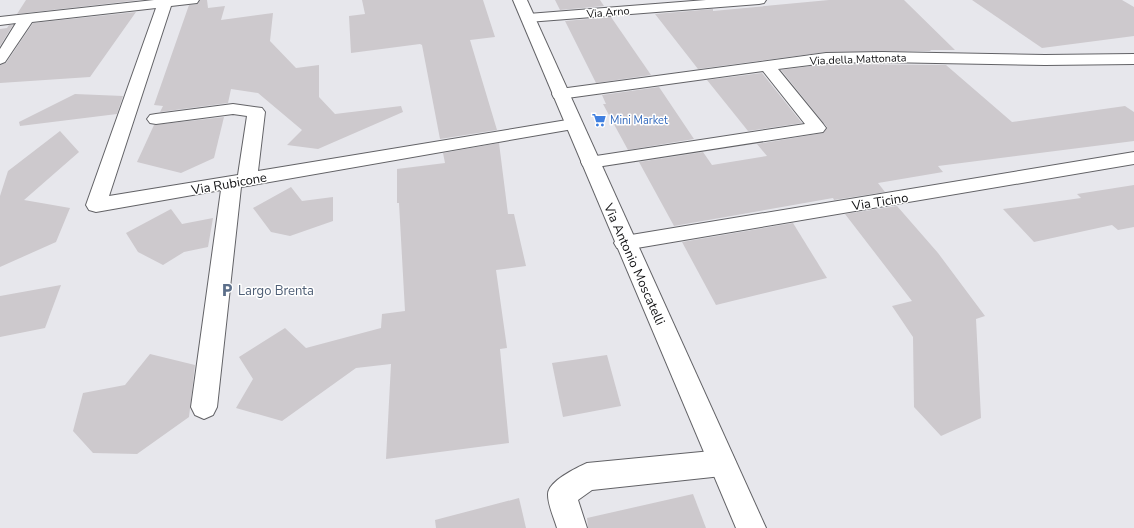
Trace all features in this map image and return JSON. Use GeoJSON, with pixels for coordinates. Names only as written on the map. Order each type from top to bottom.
{"type":"FeatureCollection","features":[{"type":"Feature","properties":{"kind":"street"},"geometry":{"type":"LineString","coordinates":[[62,14],[69,0]]}},
{"type":"Feature","properties":{"kind":"street"},"geometry":{"type":"LineString","coordinates":[[0,21],[192,0]]}},
{"type":"Feature","properties":{"kind":"street","name":"Via Arno"},"geometry":{"type":"LineString","coordinates":[[524,9],[759,0]]}},
{"type":"Feature","properties":{"kind":"street","name":"Via Rubicone"},"geometry":{"type":"LineString","coordinates":[[155,3],[96,205],[573,124]]}},
{"type":"Feature","properties":{"kind":"street","name":"Via Antonio Moscatelli"},"geometry":{"type":"LineString","coordinates":[[524,9],[751,528]]}},
{"type":"Feature","properties":{"kind":"street"},"geometry":{"type":"LineString","coordinates":[[0,59],[27,18]]}},
{"type":"Feature","properties":{"kind":"street","name":"Via della Mattonata"},"geometry":{"type":"LineString","coordinates":[[560,94],[826,58],[882,57],[1046,60],[1134,59]]}},
{"type":"Feature","properties":{"kind":"street"},"geometry":{"type":"LineString","coordinates":[[590,162],[817,128],[767,66]]}},
{"type":"Feature","properties":{"kind":"street"},"geometry":{"type":"LineString","coordinates":[[156,119],[233,109],[256,112],[239,181],[204,407]]}},
{"type":"Feature","properties":{"kind":"street","name":"Via Ticino"},"geometry":{"type":"LineString","coordinates":[[626,243],[1134,158]]}},
{"type":"Feature","properties":{"kind":"street"},"geometry":{"type":"LineString","coordinates":[[572,528],[562,494],[587,476],[722,463]]}},
{"type":"Feature","properties":{"kind":"building"},"geometry":{"type":"Polygon","coordinates":[[[26,0],[140,0],[17,14],[26,0]]]}},
{"type":"Feature","properties":{"kind":"building"},"geometry":{"type":"Polygon","coordinates":[[[200,0],[207,0],[208,8],[225,6],[221,20],[273,13],[270,41],[296,68],[319,65],[319,97],[335,114],[401,106],[403,112],[318,149],[287,145],[302,130],[258,93],[231,89],[228,103],[160,112],[163,106],[154,105],[189,5],[197,4],[200,0]]]}},
{"type":"Feature","properties":{"kind":"building"},"geometry":{"type":"Polygon","coordinates":[[[362,0],[483,0],[495,37],[470,40],[497,130],[440,139],[422,45],[420,44],[351,53],[349,16],[365,14],[362,0]]]}},
{"type":"Feature","properties":{"kind":"building"},"geometry":{"type":"Polygon","coordinates":[[[555,0],[600,0],[604,6],[560,10],[555,0]]]}},
{"type":"Feature","properties":{"kind":"building"},"geometry":{"type":"Polygon","coordinates":[[[829,0],[904,0],[955,50],[826,52],[698,69],[655,14],[713,9],[713,11],[829,0]]]}},
{"type":"Feature","properties":{"kind":"building"},"geometry":{"type":"Polygon","coordinates":[[[972,0],[1122,0],[1134,7],[1134,36],[1042,48],[972,0]]]}},
{"type":"Feature","properties":{"kind":"building"},"geometry":{"type":"Polygon","coordinates":[[[136,12],[90,77],[0,83],[0,65],[6,63],[33,23],[136,12]]]}},
{"type":"Feature","properties":{"kind":"building"},"geometry":{"type":"Polygon","coordinates":[[[611,17],[651,75],[596,83],[565,21],[611,17]]]}},
{"type":"Feature","properties":{"kind":"building"},"geometry":{"type":"Polygon","coordinates":[[[9,25],[13,25],[0,46],[0,29],[7,28],[9,25]]]}},
{"type":"Feature","properties":{"kind":"building"},"geometry":{"type":"Polygon","coordinates":[[[826,64],[946,65],[1012,122],[1125,106],[1134,112],[1134,141],[938,166],[943,172],[878,183],[885,192],[834,200],[833,198],[674,226],[639,162],[703,152],[712,165],[767,156],[757,144],[823,133],[827,127],[781,70],[826,64]]]}},
{"type":"Feature","properties":{"kind":"building"},"geometry":{"type":"Polygon","coordinates":[[[762,73],[802,123],[748,131],[707,80],[762,73]]]}},
{"type":"Feature","properties":{"kind":"building"},"geometry":{"type":"Polygon","coordinates":[[[659,87],[694,139],[628,150],[603,104],[606,104],[602,95],[659,87]]]}},
{"type":"Feature","properties":{"kind":"building"},"geometry":{"type":"Polygon","coordinates":[[[75,94],[123,96],[117,114],[20,126],[19,122],[75,94]]]}},
{"type":"Feature","properties":{"kind":"building"},"geometry":{"type":"Polygon","coordinates":[[[224,117],[214,158],[181,173],[137,162],[154,125],[224,117]]]}},
{"type":"Feature","properties":{"kind":"building"},"geometry":{"type":"Polygon","coordinates":[[[60,131],[79,152],[24,200],[70,208],[56,242],[0,267],[0,196],[8,171],[60,131]]]}},
{"type":"Feature","properties":{"kind":"building"},"geometry":{"type":"Polygon","coordinates":[[[499,143],[508,214],[514,214],[526,266],[496,270],[507,348],[500,349],[509,443],[386,459],[391,364],[356,368],[282,421],[236,408],[253,379],[239,357],[285,328],[306,348],[381,328],[382,314],[405,311],[399,203],[397,203],[397,169],[445,163],[443,153],[499,143]]]}},
{"type":"Feature","properties":{"kind":"building"},"geometry":{"type":"Polygon","coordinates":[[[1134,185],[1134,227],[1118,230],[1112,225],[1034,242],[1003,209],[1081,198],[1077,194],[1134,185]]]}},
{"type":"Feature","properties":{"kind":"building"},"geometry":{"type":"Polygon","coordinates":[[[291,187],[302,201],[333,197],[333,221],[290,236],[271,232],[253,208],[291,187]]]}},
{"type":"Feature","properties":{"kind":"building"},"geometry":{"type":"Polygon","coordinates":[[[897,206],[938,253],[985,316],[976,319],[981,418],[941,436],[914,407],[913,337],[892,306],[912,301],[845,214],[897,206]]]}},
{"type":"Feature","properties":{"kind":"building"},"geometry":{"type":"Polygon","coordinates":[[[171,209],[182,224],[213,218],[208,247],[184,252],[163,265],[138,252],[126,233],[171,209]]]}},
{"type":"Feature","properties":{"kind":"building"},"geometry":{"type":"Polygon","coordinates":[[[793,223],[827,278],[716,305],[682,242],[793,223]]]}},
{"type":"Feature","properties":{"kind":"building"},"geometry":{"type":"Polygon","coordinates":[[[61,285],[45,328],[0,337],[0,296],[61,285]]]}},
{"type":"Feature","properties":{"kind":"building"},"geometry":{"type":"Polygon","coordinates":[[[150,354],[195,365],[189,417],[137,454],[93,453],[73,431],[83,393],[125,385],[150,354]]]}},
{"type":"Feature","properties":{"kind":"building"},"geometry":{"type":"Polygon","coordinates":[[[607,355],[621,406],[563,417],[552,363],[607,355]]]}},
{"type":"Feature","properties":{"kind":"building"},"geometry":{"type":"Polygon","coordinates":[[[693,494],[706,528],[588,528],[587,518],[693,494]]]}},
{"type":"Feature","properties":{"kind":"building"},"geometry":{"type":"Polygon","coordinates":[[[519,498],[526,528],[436,528],[435,520],[519,498]]]}},
{"type":"Feature","properties":{"kind":"place","name":"Mini Market"},"geometry":{"type":"Point","coordinates":[599,120]}},
{"type":"Feature","properties":{"kind":"place","name":"Largo Brenta"},"geometry":{"type":"Point","coordinates":[227,290]}}]}
